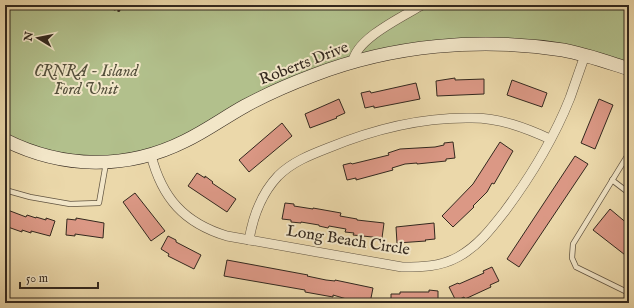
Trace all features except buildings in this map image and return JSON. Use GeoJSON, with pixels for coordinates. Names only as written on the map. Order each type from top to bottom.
{"type":"FeatureCollection","features":[{"type":"Feature","properties":{"kind":"street"},"geometry":{"type":"LineString","coordinates":[[353,62],[358,50],[370,37],[422,5]]}},
{"type":"Feature","properties":{"kind":"street","name":"Roberts Drive"},"geometry":{"type":"LineString","coordinates":[[5,140],[44,155],[83,163],[117,162],[151,155],[185,141],[245,106],[283,87],[314,74],[353,62],[412,49],[471,44],[530,46],[564,50],[629,69]]}},
{"type":"Feature","properties":{"kind":"street","name":"Long Beach Circle"},"geometry":{"type":"LineString","coordinates":[[151,155],[155,172],[162,188],[172,202],[196,224],[212,232],[227,236],[402,267],[424,267],[444,263],[457,258],[468,251],[488,234],[522,188],[550,140],[569,99],[585,55]]}},
{"type":"Feature","properties":{"kind":"street"},"geometry":{"type":"LineString","coordinates":[[249,240],[252,223],[258,205],[268,188],[279,175],[291,165],[303,158],[353,138],[382,129],[412,123],[439,119],[473,118],[513,124],[550,140]]}},
{"type":"Feature","properties":{"kind":"lane"},"geometry":{"type":"LineString","coordinates":[[629,153],[573,244],[572,258],[576,267],[629,293]]}},
{"type":"Feature","properties":{"kind":"lane"},"geometry":{"type":"LineString","coordinates":[[5,190],[30,197],[70,204],[99,203],[106,162]]}},
{"type":"Feature","properties":{"kind":"lane"},"geometry":{"type":"LineString","coordinates":[[612,180],[629,192]]}},
{"type":"Feature","properties":{"kind":"path"},"geometry":{"type":"LineString","coordinates":[[110,5],[111,8],[119,10],[123,5]]}},
{"type":"Feature","properties":{"kind":"green space","name":"CRNRA - Island Ford Unit"},"geometry":{"type":"Polygon","coordinates":[[[5,5],[629,5],[629,68],[529,47],[418,49],[329,69],[141,158],[63,159],[5,141],[5,5]]]}}]}
